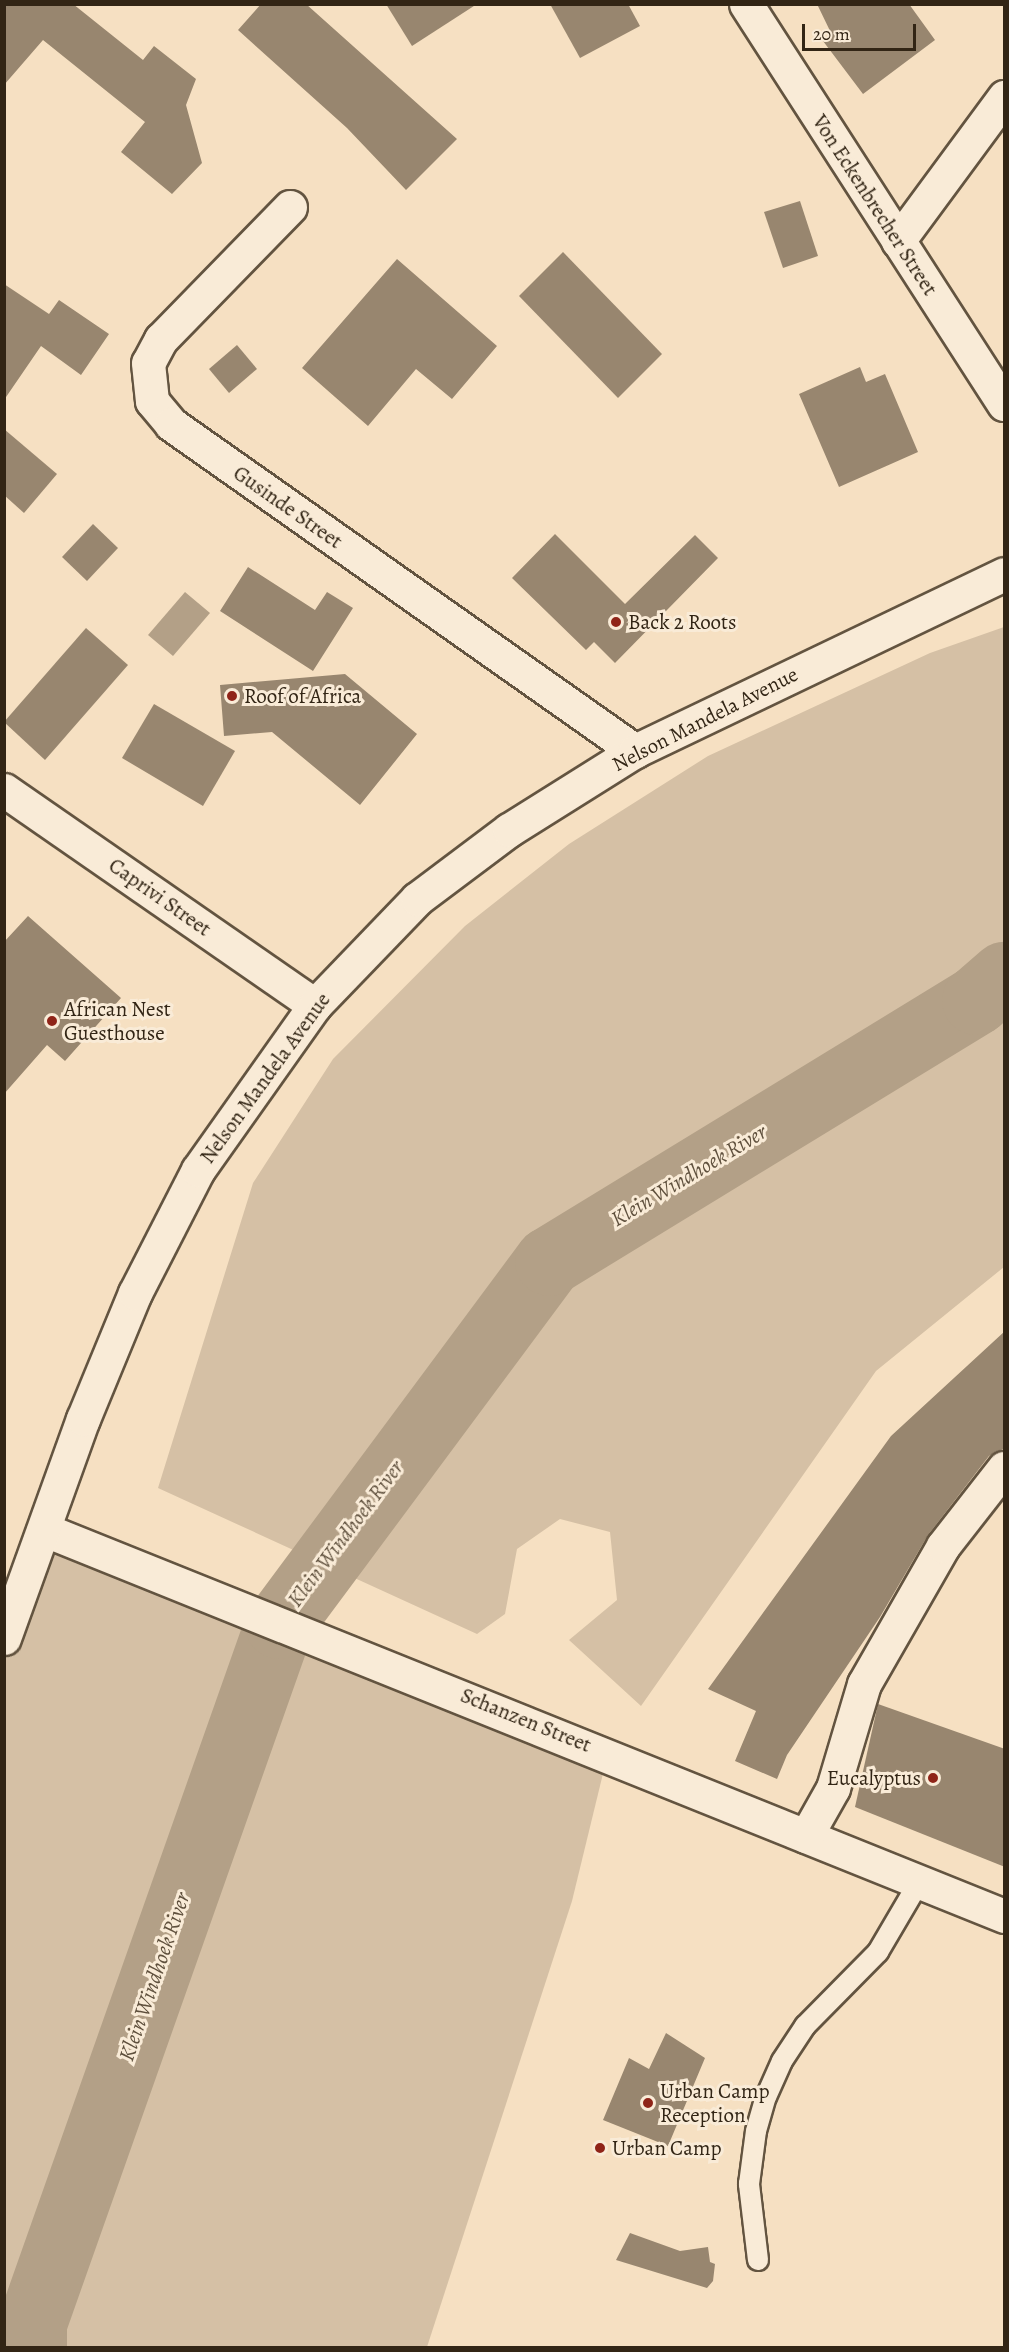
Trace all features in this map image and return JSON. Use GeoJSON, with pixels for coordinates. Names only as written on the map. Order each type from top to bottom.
{"type":"FeatureCollection","features":[{"type":"Feature","properties":{"kind":"street","name":"Von Eckenbrecher Street"},"geometry":{"type":"LineString","coordinates":[[746,4],[1005,404]]}},
{"type":"Feature","properties":{"kind":"street"},"geometry":{"type":"LineString","coordinates":[[898,241],[1005,97]]}},
{"type":"Feature","properties":{"kind":"street","name":"Gusinde Street"},"geometry":{"type":"LineString","coordinates":[[290,207],[160,339],[148,363],[152,401],[171,424],[635,751]]}},
{"type":"Feature","properties":{"kind":"street","name":"Nelson Mandela Avenue"},"geometry":{"type":"LineString","coordinates":[[4,1638],[45,1530],[83,1419],[135,1293],[198,1170],[315,1005],[417,898],[509,830],[635,751],[1005,574]]}},
{"type":"Feature","properties":{"kind":"street","name":"Caprivi Street"},"geometry":{"type":"LineString","coordinates":[[4,790],[315,1005]]}},
{"type":"Feature","properties":{"kind":"street"},"geometry":{"type":"LineString","coordinates":[[806,1836],[833,1788],[864,1683],[943,1546],[1005,1468]]}},
{"type":"Feature","properties":{"kind":"street","name":"Schanzen Street"},"geometry":{"type":"LineString","coordinates":[[45,1530],[1005,1916]]}},
{"type":"Feature","properties":{"kind":"lane"},"geometry":{"type":"LineString","coordinates":[[758,2260],[749,2184],[756,2131],[766,2097],[782,2061],[806,2026],[878,1952],[919,1882]]}},
{"type":"Feature","properties":{"kind":"shaded area"},"geometry":{"type":"Polygon","coordinates":[[[185,592],[210,613],[173,656],[148,635],[185,592]]]}},
{"type":"Feature","properties":{"kind":"shaded area"},"geometry":{"type":"Polygon","coordinates":[[[1004,627],[1004,1267],[876,1371],[641,1706],[569,1640],[617,1600],[610,1532],[560,1519],[517,1549],[505,1614],[477,1634],[158,1488],[253,1183],[333,1059],[465,926],[569,844],[708,756],[930,653],[1004,627]]]}},
{"type":"Feature","properties":{"kind":"shaded area"},"geometry":{"type":"Polygon","coordinates":[[[45,1530],[608,1753],[572,1901],[427,2347],[5,2347],[4,1638],[45,1530]]]}},
{"type":"Feature","properties":{"kind":"building"},"geometry":{"type":"Polygon","coordinates":[[[4,4],[73,4],[143,60],[154,46],[196,79],[186,105],[202,163],[172,194],[121,152],[145,122],[43,40],[4,85],[4,4]]]}},
{"type":"Feature","properties":{"kind":"building"},"geometry":{"type":"Polygon","coordinates":[[[261,4],[306,4],[457,139],[406,190],[347,128],[238,30],[261,4]]]}},
{"type":"Feature","properties":{"kind":"building"},"geometry":{"type":"Polygon","coordinates":[[[386,4],[477,4],[412,46],[386,4]]]}},
{"type":"Feature","properties":{"kind":"building"},"geometry":{"type":"Polygon","coordinates":[[[550,4],[628,4],[640,26],[580,58],[550,4]]]}},
{"type":"Feature","properties":{"kind":"building"},"geometry":{"type":"Polygon","coordinates":[[[817,4],[909,4],[935,40],[863,94],[823,41],[832,35],[817,4]]]}},
{"type":"Feature","properties":{"kind":"building"},"geometry":{"type":"Polygon","coordinates":[[[800,201],[818,256],[783,268],[764,212],[800,201]]]}},
{"type":"Feature","properties":{"kind":"building"},"geometry":{"type":"Polygon","coordinates":[[[563,252],[662,354],[618,398],[519,296],[563,252]]]}},
{"type":"Feature","properties":{"kind":"building"},"geometry":{"type":"Polygon","coordinates":[[[397,259],[497,346],[452,399],[416,369],[368,426],[302,368],[397,259]]]}},
{"type":"Feature","properties":{"kind":"building"},"geometry":{"type":"Polygon","coordinates":[[[4,284],[49,314],[59,300],[109,334],[81,375],[41,346],[4,400],[4,284]]]}},
{"type":"Feature","properties":{"kind":"building"},"geometry":{"type":"Polygon","coordinates":[[[237,345],[257,369],[229,393],[209,369],[237,345]]]}},
{"type":"Feature","properties":{"kind":"building"},"geometry":{"type":"Polygon","coordinates":[[[860,367],[866,382],[885,374],[918,452],[839,487],[799,394],[860,367]]]}},
{"type":"Feature","properties":{"kind":"building"},"geometry":{"type":"Polygon","coordinates":[[[4,429],[57,474],[24,513],[4,495],[4,429]]]}},
{"type":"Feature","properties":{"kind":"building"},"geometry":{"type":"Polygon","coordinates":[[[93,524],[118,548],[87,581],[62,557],[93,524]]]}},
{"type":"Feature","properties":{"kind":"building"},"geometry":{"type":"Polygon","coordinates":[[[555,534],[625,604],[695,535],[718,558],[615,663],[594,642],[586,650],[512,578],[555,534]]]}},
{"type":"Feature","properties":{"kind":"building"},"geometry":{"type":"Polygon","coordinates":[[[248,567],[315,610],[327,592],[353,608],[313,671],[220,611],[248,567]]]}},
{"type":"Feature","properties":{"kind":"building"},"geometry":{"type":"Polygon","coordinates":[[[86,628],[128,665],[45,760],[4,722],[86,628]]]}},
{"type":"Feature","properties":{"kind":"building"},"geometry":{"type":"Polygon","coordinates":[[[345,674],[417,734],[360,805],[272,732],[224,736],[220,685],[345,674]]]}},
{"type":"Feature","properties":{"kind":"building"},"geometry":{"type":"Polygon","coordinates":[[[154,704],[235,751],[203,806],[122,758],[154,704]]]}},
{"type":"Feature","properties":{"kind":"building"},"geometry":{"type":"Polygon","coordinates":[[[28,916],[121,998],[65,1061],[47,1045],[4,1094],[4,942],[28,916]]]}},
{"type":"Feature","properties":{"kind":"building"},"geometry":{"type":"Polygon","coordinates":[[[1005,1331],[1005,1448],[989,1456],[928,1535],[880,1617],[787,1755],[777,1779],[735,1761],[756,1711],[708,1689],[891,1436],[1005,1331]]]}},
{"type":"Feature","properties":{"kind":"building","name":"Eucalyptus"},"geometry":{"type":"Polygon","coordinates":[[[878,1704],[1005,1749],[1005,1867],[855,1807],[878,1704]]]}},
{"type":"Feature","properties":{"kind":"building","name":"Urban Camp Reception"},"geometry":{"type":"Polygon","coordinates":[[[666,2033],[705,2058],[668,2146],[603,2120],[629,2058],[649,2069],[666,2033]]]}},
{"type":"Feature","properties":{"kind":"building"},"geometry":{"type":"Polygon","coordinates":[[[630,2233],[680,2251],[708,2247],[710,2262],[715,2264],[713,2281],[707,2288],[616,2260],[630,2233]]]}},
{"type":"Feature","properties":{"kind":"waterway","name":"Klein Windhoek River"},"geometry":{"type":"LineString","coordinates":[[32,2348],[32,2323],[279,1624],[549,1261],[976,1000],[1004,976]]}},
{"type":"Feature","properties":{"kind":"place","name":"Back 2 Roots"},"geometry":{"type":"Point","coordinates":[616,622]}},
{"type":"Feature","properties":{"kind":"place","name":"Roof of Africa"},"geometry":{"type":"Point","coordinates":[232,696]}},
{"type":"Feature","properties":{"kind":"place","name":"African Nest Guesthouse"},"geometry":{"type":"Point","coordinates":[52,1021]}},
{"type":"Feature","properties":{"kind":"place","name":"Eucalyptus"},"geometry":{"type":"Point","coordinates":[933,1778]}},
{"type":"Feature","properties":{"kind":"place","name":"Urban Camp Reception"},"geometry":{"type":"Point","coordinates":[648,2103]}},
{"type":"Feature","properties":{"kind":"place","name":"Urban Camp"},"geometry":{"type":"Point","coordinates":[600,2148]}}]}
